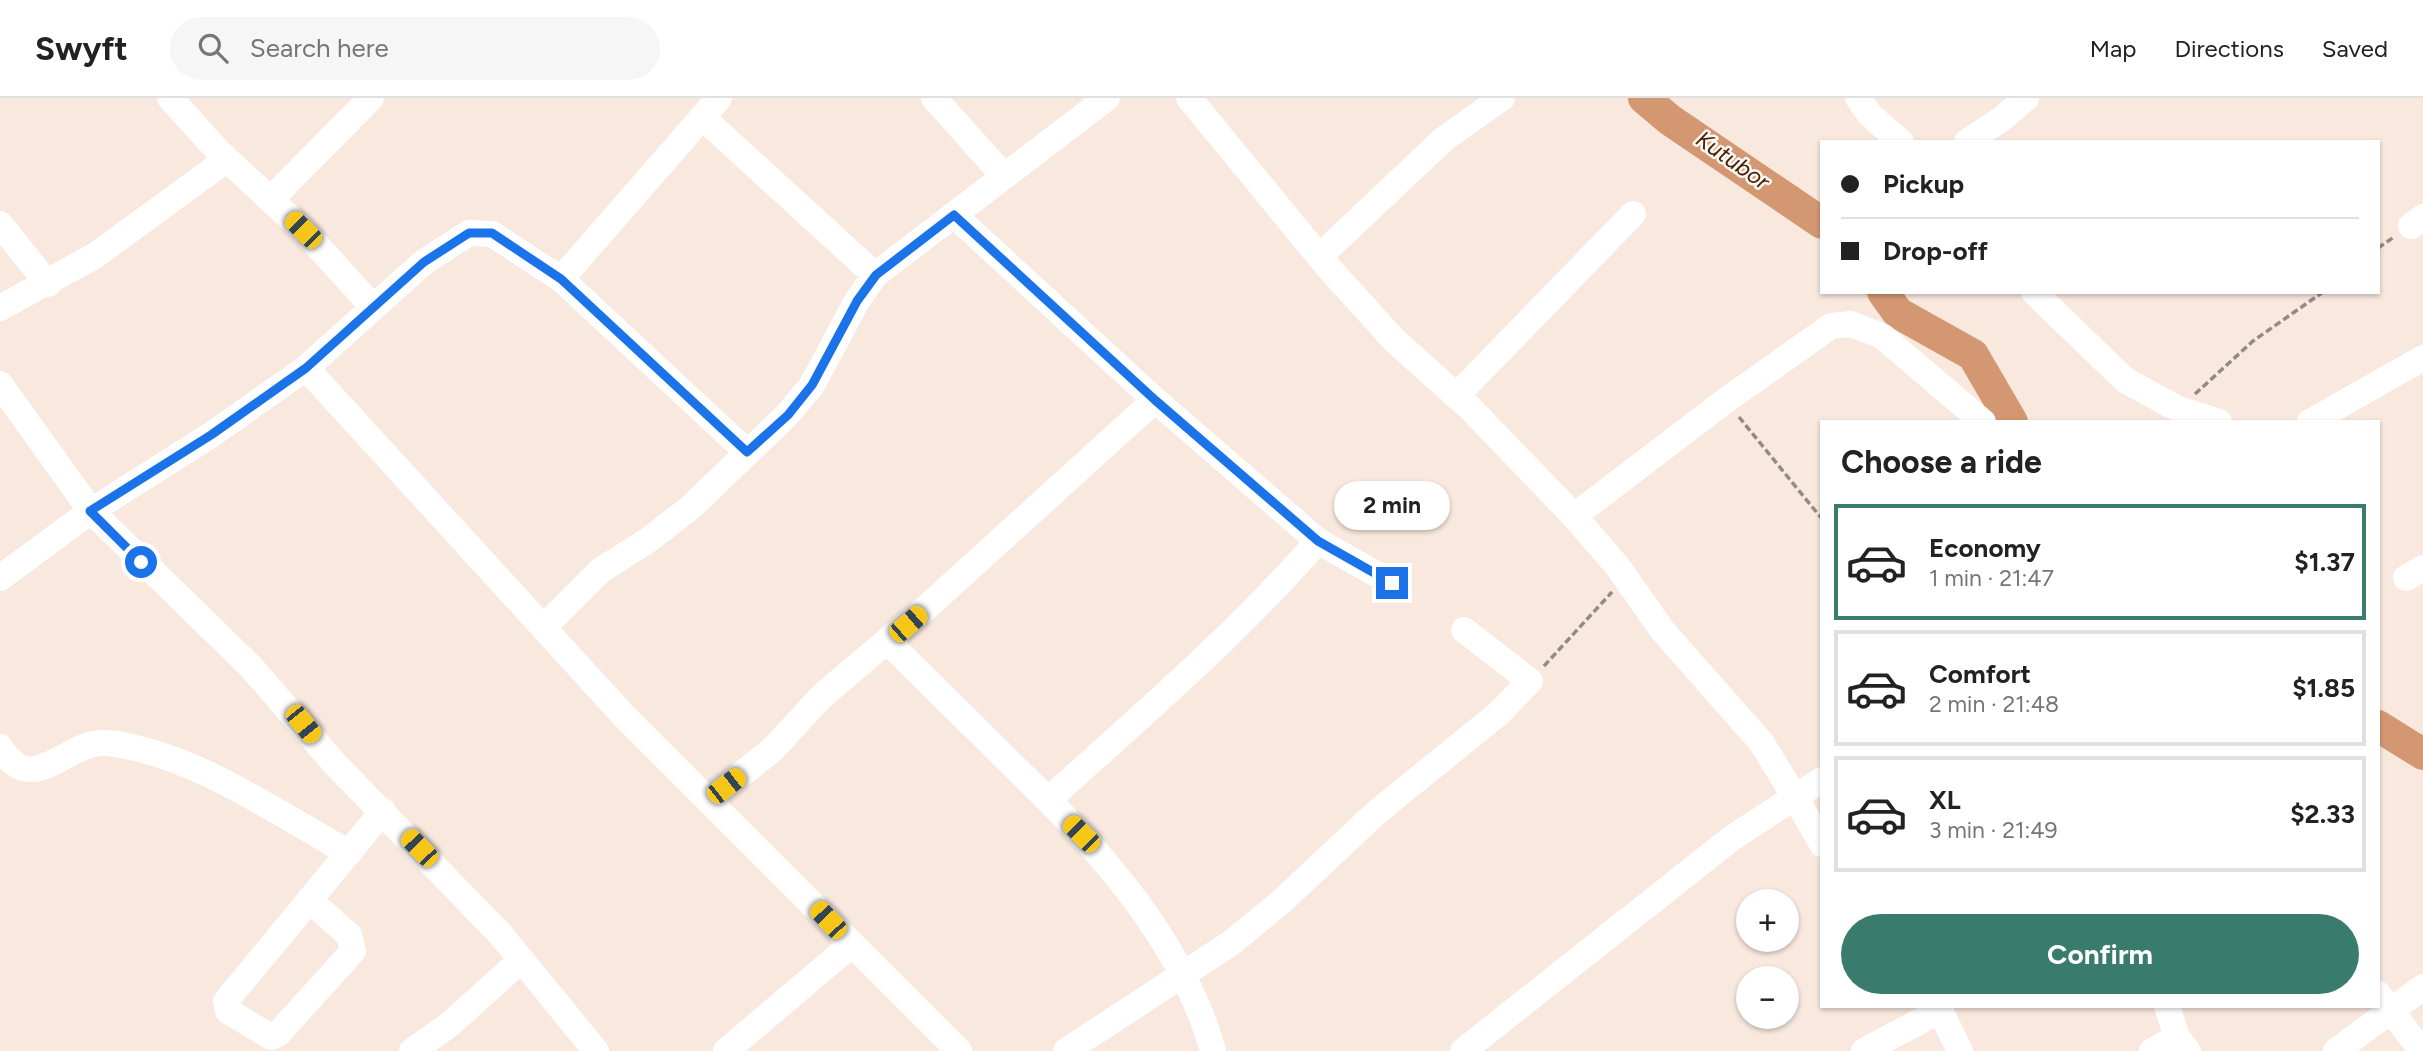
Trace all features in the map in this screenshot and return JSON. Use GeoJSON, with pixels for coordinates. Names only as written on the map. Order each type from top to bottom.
{"type":"FeatureCollection","features":[{"type":"Feature","properties":{"kind":"street"},"geometry":{"type":"LineString","coordinates":[[170,98],[226,160],[272,198],[373,307]]}},
{"type":"Feature","properties":{"kind":"street"},"geometry":{"type":"LineString","coordinates":[[272,198],[371,98]]}},
{"type":"Feature","properties":{"kind":"street"},"geometry":{"type":"LineString","coordinates":[[934,98],[1004,176]]}},
{"type":"Feature","properties":{"kind":"street"},"geometry":{"type":"LineString","coordinates":[[544,627],[601,570],[690,509],[788,415],[812,385],[857,301],[876,275],[1107,98]]}},
{"type":"Feature","properties":{"kind":"street"},"geometry":{"type":"LineString","coordinates":[[1189,98],[1320,256],[1395,341],[1457,396],[1574,516],[1625,578],[1662,630],[1761,742],[1820,841]]}},
{"type":"Feature","properties":{"kind":"street"},"geometry":{"type":"LineString","coordinates":[[1320,256],[1444,139],[1502,98]]}},
{"type":"Feature","properties":{"kind":"street"},"geometry":{"type":"LineString","coordinates":[[1858,98],[1870,115],[1899,140]]}},
{"type":"Feature","properties":{"kind":"street"},"geometry":{"type":"LineString","coordinates":[[1970,140],[2003,118],[2026,98]]}},
{"type":"Feature","properties":{"kind":"street"},"geometry":{"type":"LineString","coordinates":[[561,279],[710,107],[876,275]]}},
{"type":"Feature","properties":{"kind":"street"},"geometry":{"type":"LineString","coordinates":[[0,308],[48,284],[96,255],[226,160]]}},
{"type":"Feature","properties":{"kind":"street"},"geometry":{"type":"LineString","coordinates":[[1457,396],[1633,214]]}},
{"type":"Feature","properties":{"kind":"street"},"geometry":{"type":"LineString","coordinates":[[954,215],[1155,400],[1318,541],[1392,583]]}},
{"type":"Feature","properties":{"kind":"street"},"geometry":{"type":"LineString","coordinates":[[0,224],[48,284]]}},
{"type":"Feature","properties":{"kind":"street"},"geometry":{"type":"LineString","coordinates":[[0,578],[90,511],[211,435],[306,368],[424,262],[469,233],[492,233],[561,279],[747,452]]}},
{"type":"Feature","properties":{"kind":"street"},"geometry":{"type":"LineString","coordinates":[[2036,294],[2125,380],[2178,409],[2213,420]]}},
{"type":"Feature","properties":{"kind":"street"},"geometry":{"type":"LineString","coordinates":[[1574,516],[1725,401],[1831,326],[1851,324],[1882,336],[1981,420]]}},
{"type":"Feature","properties":{"kind":"street"},"geometry":{"type":"LineString","coordinates":[[2314,420],[2423,358]]}},
{"type":"Feature","properties":{"kind":"street"},"geometry":{"type":"LineString","coordinates":[[306,368],[625,717],[959,1051]]}},
{"type":"Feature","properties":{"kind":"street"},"geometry":{"type":"LineString","coordinates":[[0,384],[90,511],[252,668],[335,764],[383,811],[521,960],[596,1051]]}},
{"type":"Feature","properties":{"kind":"street"},"geometry":{"type":"LineString","coordinates":[[709,800],[772,750],[822,696],[888,642],[1155,400]]}},
{"type":"Feature","properties":{"kind":"street"},"geometry":{"type":"LineString","coordinates":[[1048,800],[1214,648],[1318,541]]}},
{"type":"Feature","properties":{"kind":"street"},"geometry":{"type":"LineString","coordinates":[[1066,1051],[1231,943],[1281,902],[1377,812],[1498,714],[1530,681],[1464,630]]}},
{"type":"Feature","properties":{"kind":"street"},"geometry":{"type":"LineString","coordinates":[[888,642],[1048,800],[1117,876],[1182,974],[1204,1018],[1213,1051]]}},
{"type":"Feature","properties":{"kind":"street"},"geometry":{"type":"LineString","coordinates":[[0,747],[14,765],[27,771],[45,767],[93,745],[106,743],[168,758],[204,773],[349,853]]}},
{"type":"Feature","properties":{"kind":"street"},"geometry":{"type":"LineString","coordinates":[[1463,1051],[1732,838],[1820,781]]}},
{"type":"Feature","properties":{"kind":"street"},"geometry":{"type":"LineString","coordinates":[[309,900],[349,935],[353,951],[279,1033],[271,1037],[228,1011],[226,1001],[309,900],[349,853],[383,811]]}},
{"type":"Feature","properties":{"kind":"street"},"geometry":{"type":"LineString","coordinates":[[726,1051],[851,945]]}},
{"type":"Feature","properties":{"kind":"street"},"geometry":{"type":"LineString","coordinates":[[412,1051],[449,1024],[521,960]]}},
{"type":"Feature","properties":{"kind":"street"},"geometry":{"type":"LineString","coordinates":[[2422,1051],[2384,1002],[2423,987]]}},
{"type":"Feature","properties":{"kind":"street"},"geometry":{"type":"LineString","coordinates":[[1864,1051],[1940,1008],[1960,1051]]}},
{"type":"Feature","properties":{"kind":"street"},"geometry":{"type":"LineString","coordinates":[[2152,1051],[2183,1044],[2168,1008]]}},
{"type":"Feature","properties":{"kind":"street"},"geometry":{"type":"LineString","coordinates":[[2336,1051],[2378,1008]]}},
{"type":"Feature","properties":{"kind":"path"},"geometry":{"type":"LineString","coordinates":[[2178,409],[2253,341],[2320,294]]}},
{"type":"Feature","properties":{"kind":"path"},"geometry":{"type":"LineString","coordinates":[[1725,401],[1804,493],[1820,516]]}},
{"type":"Feature","properties":{"kind":"path"},"geometry":{"type":"LineString","coordinates":[[1530,681],[1625,578]]}},
{"type":"Feature","properties":{"kind":"waterway","name":"Kutubor"},"geometry":{"type":"LineString","coordinates":[[1644,98],[1670,120],[1820,222]]}},
{"type":"Feature","properties":{"kind":"waterway","name":"Kutubor"},"geometry":{"type":"LineString","coordinates":[[1884,294],[1898,313],[1973,355],[2011,420]]}},
{"type":"Feature","properties":{"kind":"waterway","name":"Kutubor"},"geometry":{"type":"LineString","coordinates":[[2380,727],[2423,754]]}},
{"type":"Feature","properties":{"kind":"route"},"geometry":{"type":"LineString","coordinates":[[141,562],[90,511],[211,435],[306,368],[424,262],[469,233],[492,233],[561,279],[747,452],[788,415],[812,385],[857,301],[876,275],[954,215],[1238,474],[1318,541],[1392,583]]}}]}
